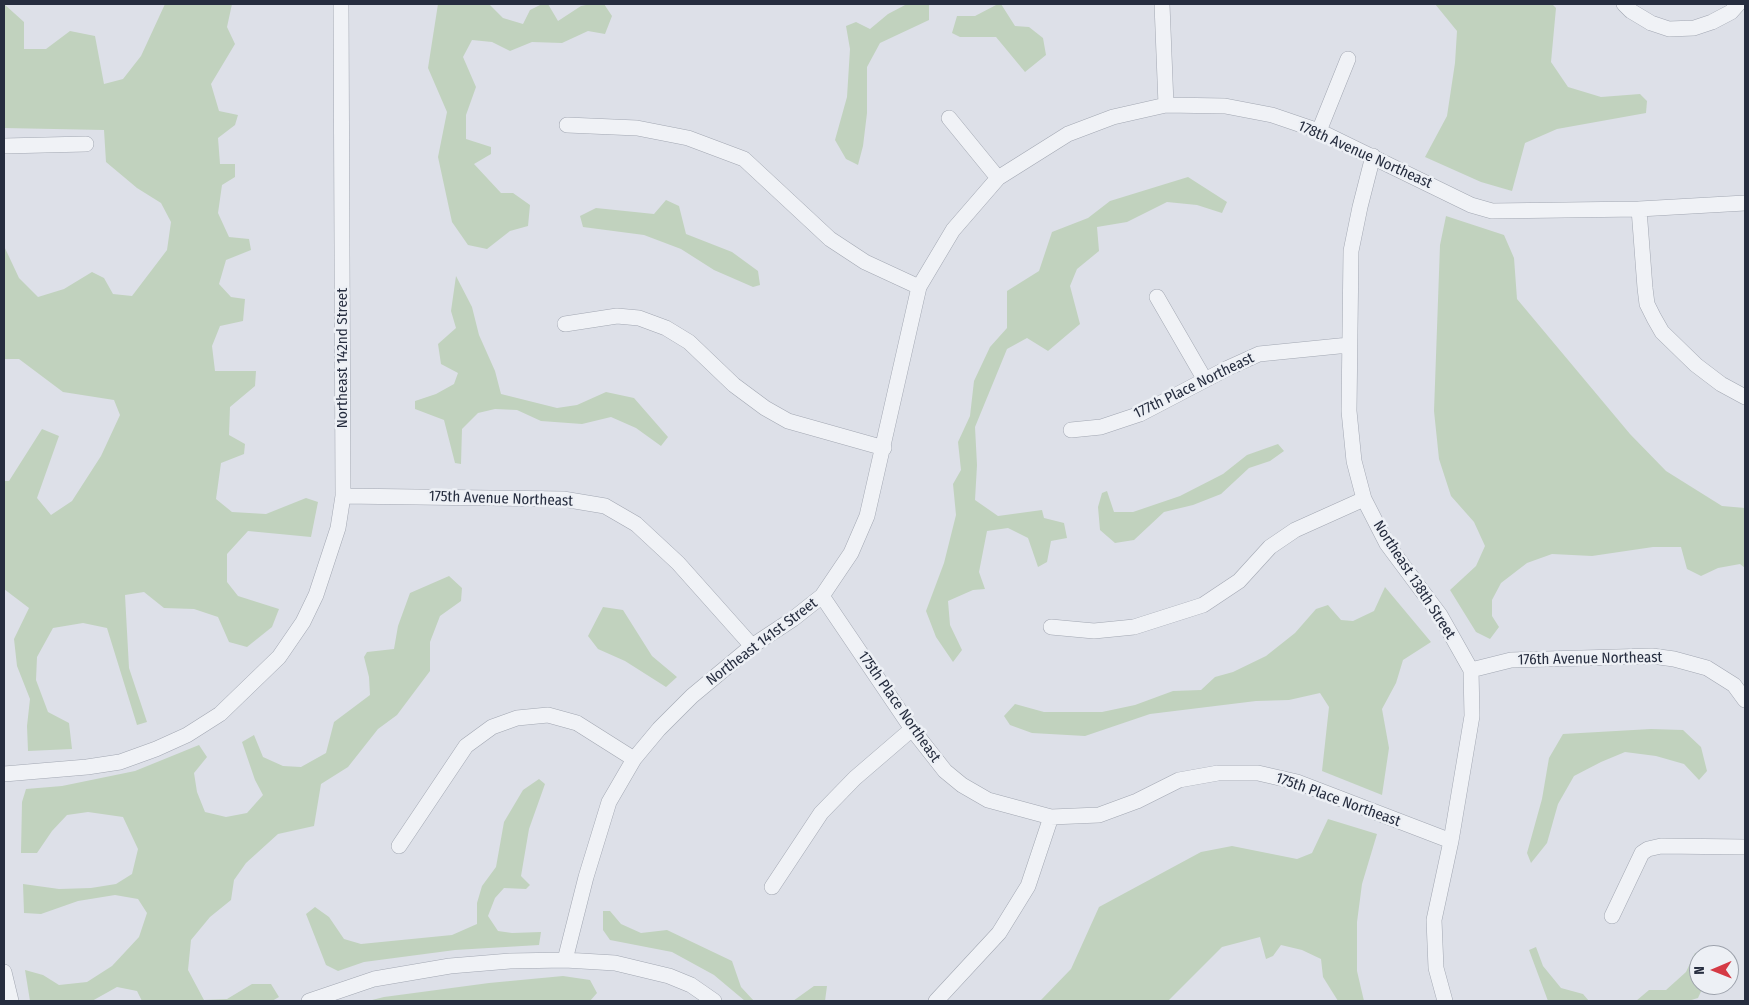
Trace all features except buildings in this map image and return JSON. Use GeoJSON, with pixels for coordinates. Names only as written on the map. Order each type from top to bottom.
{"type":"FeatureCollection","features":[{"type":"Feature","properties":{"kind":"street","name":"Northeast 142nd Street"},"geometry":{"type":"LineString","coordinates":[[4,774],[120,762],[187,735],[220,714],[279,657],[303,622],[316,595],[338,528],[343,496],[341,4]]}},
{"type":"Feature","properties":{"kind":"street"},"geometry":{"type":"LineString","coordinates":[[1162,4],[1166,105]]}},
{"type":"Feature","properties":{"kind":"street"},"geometry":{"type":"LineString","coordinates":[[1624,4],[1651,23],[1669,29],[1694,28],[1712,22],[1731,12],[1738,4]]}},
{"type":"Feature","properties":{"kind":"street"},"geometry":{"type":"LineString","coordinates":[[1320,132],[1348,59]]}},
{"type":"Feature","properties":{"kind":"street","name":"178th Avenue Northeast"},"geometry":{"type":"LineString","coordinates":[[998,178],[1068,134],[1113,117],[1166,105],[1225,106],[1272,115],[1320,132],[1374,156],[1471,205],[1492,211],[1640,208],[1745,203]]}},
{"type":"Feature","properties":{"kind":"street"},"geometry":{"type":"LineString","coordinates":[[949,118],[998,178]]}},
{"type":"Feature","properties":{"kind":"street"},"geometry":{"type":"LineString","coordinates":[[567,125],[637,128],[688,138],[744,159],[806,214],[830,239],[864,262],[919,287]]}},
{"type":"Feature","properties":{"kind":"street"},"geometry":{"type":"LineString","coordinates":[[4,146],[86,144]]}},
{"type":"Feature","properties":{"kind":"street","name":"Northeast 138th Street"},"geometry":{"type":"LineString","coordinates":[[1374,156],[1351,250],[1349,411],[1354,461],[1364,500],[1387,544],[1440,615],[1471,670],[1472,716],[1451,841],[1434,920],[1436,968],[1445,1001]]}},
{"type":"Feature","properties":{"kind":"street","name":"Northeast 141st Street"},"geometry":{"type":"LineString","coordinates":[[565,960],[586,877],[609,802],[634,759],[659,729],[692,696],[752,646],[793,619],[822,596],[851,553],[867,516],[884,448],[919,287],[953,230],[998,178]]}},
{"type":"Feature","properties":{"kind":"street"},"geometry":{"type":"LineString","coordinates":[[1640,208],[1644,288],[1647,304],[1654,318],[1662,332],[1696,365],[1721,384],[1745,397]]}},
{"type":"Feature","properties":{"kind":"street"},"geometry":{"type":"LineString","coordinates":[[1157,297],[1205,380]]}},
{"type":"Feature","properties":{"kind":"street"},"geometry":{"type":"LineString","coordinates":[[565,324],[617,316],[639,318],[666,328],[689,342],[734,384],[765,408],[788,421],[884,448]]}},
{"type":"Feature","properties":{"kind":"street","name":"177th Place Northeast"},"geometry":{"type":"LineString","coordinates":[[1071,430],[1101,427],[1140,414],[1259,354],[1349,345]]}},
{"type":"Feature","properties":{"kind":"street","name":"175th Avenue Northeast"},"geometry":{"type":"LineString","coordinates":[[343,496],[563,499],[605,506],[636,524],[678,563],[752,646]]}},
{"type":"Feature","properties":{"kind":"street"},"geometry":{"type":"LineString","coordinates":[[1051,628],[1094,631],[1134,627],[1203,604],[1239,581],[1270,547],[1295,530],[1364,500]]}},
{"type":"Feature","properties":{"kind":"street","name":"175th Place Northeast"},"geometry":{"type":"LineString","coordinates":[[822,596],[912,729],[945,771],[962,785],[988,800],[1050,817],[1099,815],[1180,780],[1218,773],[1258,773],[1297,782],[1451,841]]}},
{"type":"Feature","properties":{"kind":"street","name":"176th Avenue Northeast"},"geometry":{"type":"LineString","coordinates":[[1471,670],[1511,660],[1652,656],[1674,658],[1707,668],[1734,685],[1745,700]]}},
{"type":"Feature","properties":{"kind":"street"},"geometry":{"type":"LineString","coordinates":[[399,846],[466,746],[492,727],[517,718],[548,715],[577,723],[634,759]]}},
{"type":"Feature","properties":{"kind":"street"},"geometry":{"type":"LineString","coordinates":[[772,887],[821,813],[855,778],[912,729]]}},
{"type":"Feature","properties":{"kind":"street"},"geometry":{"type":"LineString","coordinates":[[936,1001],[1000,933],[1028,886],[1050,817]]}},
{"type":"Feature","properties":{"kind":"street"},"geometry":{"type":"LineString","coordinates":[[1612,916],[1642,853],[1648,849],[1661,846],[1745,847]]}},
{"type":"Feature","properties":{"kind":"street"},"geometry":{"type":"LineString","coordinates":[[309,1001],[374,978],[450,966],[565,960],[615,963],[669,976],[691,985],[714,1001]]}},
{"type":"Feature","properties":{"kind":"street"},"geometry":{"type":"LineString","coordinates":[[4,972],[11,1001]]}},
{"type":"Feature","properties":{"kind":"green space"},"geometry":{"type":"Polygon","coordinates":[[[4,4],[24,22],[24,49],[46,49],[70,31],[95,36],[104,84],[123,79],[141,56],[165,4],[232,4],[227,27],[235,44],[211,84],[219,111],[238,115],[235,125],[218,138],[220,164],[235,164],[235,177],[222,185],[218,213],[229,237],[249,239],[251,250],[226,260],[219,284],[231,297],[245,299],[243,321],[220,326],[212,346],[215,371],[256,371],[255,386],[230,407],[229,435],[245,444],[244,454],[221,463],[216,499],[232,512],[266,514],[306,498],[318,502],[311,537],[248,531],[227,554],[227,582],[238,596],[279,609],[272,627],[247,647],[229,642],[218,617],[194,609],[164,608],[144,592],[125,595],[129,668],[147,722],[137,725],[107,628],[83,623],[53,628],[37,657],[36,680],[48,712],[69,723],[72,749],[28,751],[27,726],[30,699],[17,666],[14,639],[29,608],[4,589],[4,481],[9,481],[42,429],[59,436],[37,498],[51,515],[72,501],[101,456],[120,415],[114,400],[63,392],[19,359],[4,359],[4,246],[19,278],[38,297],[64,289],[92,272],[104,278],[113,294],[132,296],[167,250],[171,222],[161,203],[137,188],[106,162],[104,130],[4,128],[4,4]]]}},
{"type":"Feature","properties":{"kind":"green space"},"geometry":{"type":"Polygon","coordinates":[[[438,4],[489,4],[503,18],[523,24],[530,10],[542,4],[548,4],[558,21],[581,6],[591,4],[604,4],[612,16],[605,34],[588,31],[562,43],[532,42],[510,51],[492,42],[472,40],[463,57],[476,87],[466,115],[466,139],[491,147],[491,154],[474,164],[501,193],[513,193],[530,205],[528,226],[510,231],[487,249],[468,245],[452,222],[438,157],[447,112],[428,68],[438,4]]]}},
{"type":"Feature","properties":{"kind":"green space"},"geometry":{"type":"Polygon","coordinates":[[[907,4],[929,4],[929,20],[880,43],[867,67],[867,113],[863,146],[858,165],[846,159],[835,140],[847,97],[850,49],[846,26],[856,22],[870,29],[888,14],[907,4]]]}},
{"type":"Feature","properties":{"kind":"green space"},"geometry":{"type":"Polygon","coordinates":[[[1001,4],[1015,26],[1029,27],[1043,38],[1046,55],[1025,72],[996,37],[960,37],[952,33],[957,16],[975,16],[1001,4]]]}},
{"type":"Feature","properties":{"kind":"green space"},"geometry":{"type":"Polygon","coordinates":[[[1435,4],[1552,4],[1556,8],[1551,62],[1568,87],[1601,97],[1640,94],[1647,101],[1646,113],[1557,129],[1525,143],[1512,191],[1481,182],[1425,157],[1447,116],[1455,63],[1457,31],[1435,4]]]}},
{"type":"Feature","properties":{"kind":"green space"},"geometry":{"type":"Polygon","coordinates":[[[1188,177],[1227,202],[1222,213],[1197,205],[1167,202],[1127,222],[1097,227],[1099,251],[1077,269],[1070,286],[1080,324],[1048,351],[1027,338],[1007,349],[975,427],[977,465],[975,500],[998,516],[1042,510],[1044,518],[1064,523],[1067,538],[1051,541],[1047,562],[1038,567],[1028,538],[1008,528],[987,531],[979,572],[985,589],[973,590],[948,601],[950,625],[962,650],[953,662],[936,637],[926,611],[944,563],[956,515],[953,484],[961,470],[958,442],[970,416],[974,381],[990,347],[1007,328],[1007,291],[1039,271],[1052,232],[1088,218],[1110,201],[1188,177]]]}},
{"type":"Feature","properties":{"kind":"green space"},"geometry":{"type":"Polygon","coordinates":[[[666,200],[679,206],[686,234],[732,252],[758,271],[760,285],[753,287],[714,270],[681,249],[644,235],[583,227],[580,216],[596,208],[654,214],[666,200]]]}},
{"type":"Feature","properties":{"kind":"green space"},"geometry":{"type":"Polygon","coordinates":[[[1446,216],[1504,235],[1514,258],[1517,299],[1630,434],[1666,471],[1722,506],[1745,508],[1745,568],[1740,564],[1718,568],[1701,576],[1687,569],[1681,547],[1653,547],[1592,556],[1552,554],[1527,563],[1501,583],[1492,600],[1492,616],[1499,627],[1490,639],[1476,632],[1450,590],[1476,566],[1485,546],[1474,522],[1451,496],[1439,459],[1434,411],[1440,245],[1446,216]]]}},
{"type":"Feature","properties":{"kind":"green space"},"geometry":{"type":"Polygon","coordinates":[[[456,276],[472,307],[479,335],[495,371],[501,394],[557,408],[577,405],[606,392],[634,398],[668,437],[661,446],[636,428],[611,417],[582,424],[541,421],[517,410],[495,409],[478,413],[462,429],[461,464],[455,463],[444,420],[415,409],[415,401],[436,394],[454,384],[458,373],[441,364],[438,344],[456,328],[451,311],[456,276]]]}},
{"type":"Feature","properties":{"kind":"green space"},"geometry":{"type":"Polygon","coordinates":[[[1278,444],[1284,451],[1270,461],[1249,468],[1221,494],[1193,505],[1164,512],[1134,540],[1115,543],[1100,530],[1098,507],[1102,493],[1107,491],[1114,512],[1133,512],[1180,496],[1223,474],[1247,455],[1278,444]]]}},
{"type":"Feature","properties":{"kind":"green space"},"geometry":{"type":"Polygon","coordinates":[[[449,576],[462,588],[461,601],[440,616],[430,642],[430,671],[397,715],[378,729],[348,767],[321,784],[314,826],[278,834],[246,863],[234,880],[231,900],[210,917],[191,940],[188,970],[204,1000],[227,999],[252,984],[271,984],[279,997],[272,1001],[142,1001],[137,991],[117,987],[92,1001],[30,1001],[25,970],[43,975],[59,985],[87,982],[112,966],[139,937],[147,913],[138,899],[115,895],[78,901],[41,914],[24,913],[23,884],[59,889],[91,888],[116,884],[132,874],[138,849],[123,817],[88,812],[67,815],[52,831],[37,853],[21,853],[22,802],[26,789],[62,786],[135,771],[199,745],[207,757],[194,773],[197,792],[205,812],[226,817],[247,813],[263,795],[255,780],[242,742],[254,735],[263,757],[283,766],[301,767],[326,753],[334,722],[370,695],[369,677],[364,657],[367,652],[394,649],[398,626],[410,593],[449,576]]]}},
{"type":"Feature","properties":{"kind":"green space"},"geometry":{"type":"Polygon","coordinates":[[[1385,587],[1431,642],[1403,660],[1396,683],[1382,709],[1389,748],[1382,795],[1322,771],[1329,707],[1320,693],[1289,700],[1256,701],[1150,714],[1085,736],[1032,733],[1010,725],[1004,716],[1015,704],[1044,712],[1102,712],[1135,705],[1173,691],[1201,690],[1215,677],[1233,672],[1266,656],[1295,633],[1316,609],[1328,605],[1341,620],[1353,621],[1374,611],[1385,587]]]}},
{"type":"Feature","properties":{"kind":"green space"},"geometry":{"type":"Polygon","coordinates":[[[603,607],[623,610],[652,656],[677,677],[666,687],[625,661],[598,649],[588,636],[603,607]]]}},
{"type":"Feature","properties":{"kind":"green space"},"geometry":{"type":"Polygon","coordinates":[[[1651,729],[1683,730],[1701,747],[1707,771],[1699,780],[1684,764],[1656,756],[1625,752],[1574,776],[1558,804],[1547,843],[1531,863],[1527,853],[1542,799],[1549,758],[1563,734],[1651,729]]]}},
{"type":"Feature","properties":{"kind":"green space"},"geometry":{"type":"Polygon","coordinates":[[[539,779],[545,784],[529,829],[521,876],[530,885],[526,889],[504,888],[495,898],[488,916],[498,931],[512,933],[541,932],[539,945],[455,950],[364,962],[338,971],[326,965],[306,914],[315,907],[329,917],[344,939],[361,944],[452,935],[477,924],[477,903],[482,886],[496,867],[504,822],[523,790],[539,779]]]}},
{"type":"Feature","properties":{"kind":"green space"},"geometry":{"type":"Polygon","coordinates":[[[1328,819],[1377,834],[1362,884],[1357,922],[1357,971],[1364,1001],[1338,1001],[1323,977],[1321,959],[1302,950],[1281,945],[1273,956],[1266,959],[1260,937],[1222,947],[1168,1001],[1040,1001],[1071,969],[1099,907],[1201,852],[1232,846],[1297,859],[1312,853],[1328,819]]]}},
{"type":"Feature","properties":{"kind":"green space"},"geometry":{"type":"Polygon","coordinates":[[[603,911],[610,911],[621,924],[641,933],[667,930],[732,961],[741,987],[754,1001],[745,1001],[714,975],[672,952],[610,940],[603,930],[603,911]]]}},
{"type":"Feature","properties":{"kind":"green space"},"geometry":{"type":"Polygon","coordinates":[[[1536,947],[1543,966],[1561,988],[1583,994],[1589,1001],[1548,1001],[1529,950],[1536,947]]]}},
{"type":"Feature","properties":{"kind":"green space"},"geometry":{"type":"Polygon","coordinates":[[[1689,966],[1689,995],[1699,995],[1698,998],[1688,1001],[1636,1001],[1649,990],[1666,990],[1686,972],[1689,966]]]}},
{"type":"Feature","properties":{"kind":"green space"},"geometry":{"type":"Polygon","coordinates":[[[563,976],[590,980],[597,993],[590,1001],[368,1001],[384,997],[489,983],[563,976]]]}},
{"type":"Feature","properties":{"kind":"green space"},"geometry":{"type":"Polygon","coordinates":[[[814,986],[827,986],[825,1001],[793,1001],[814,986]]]}}]}
